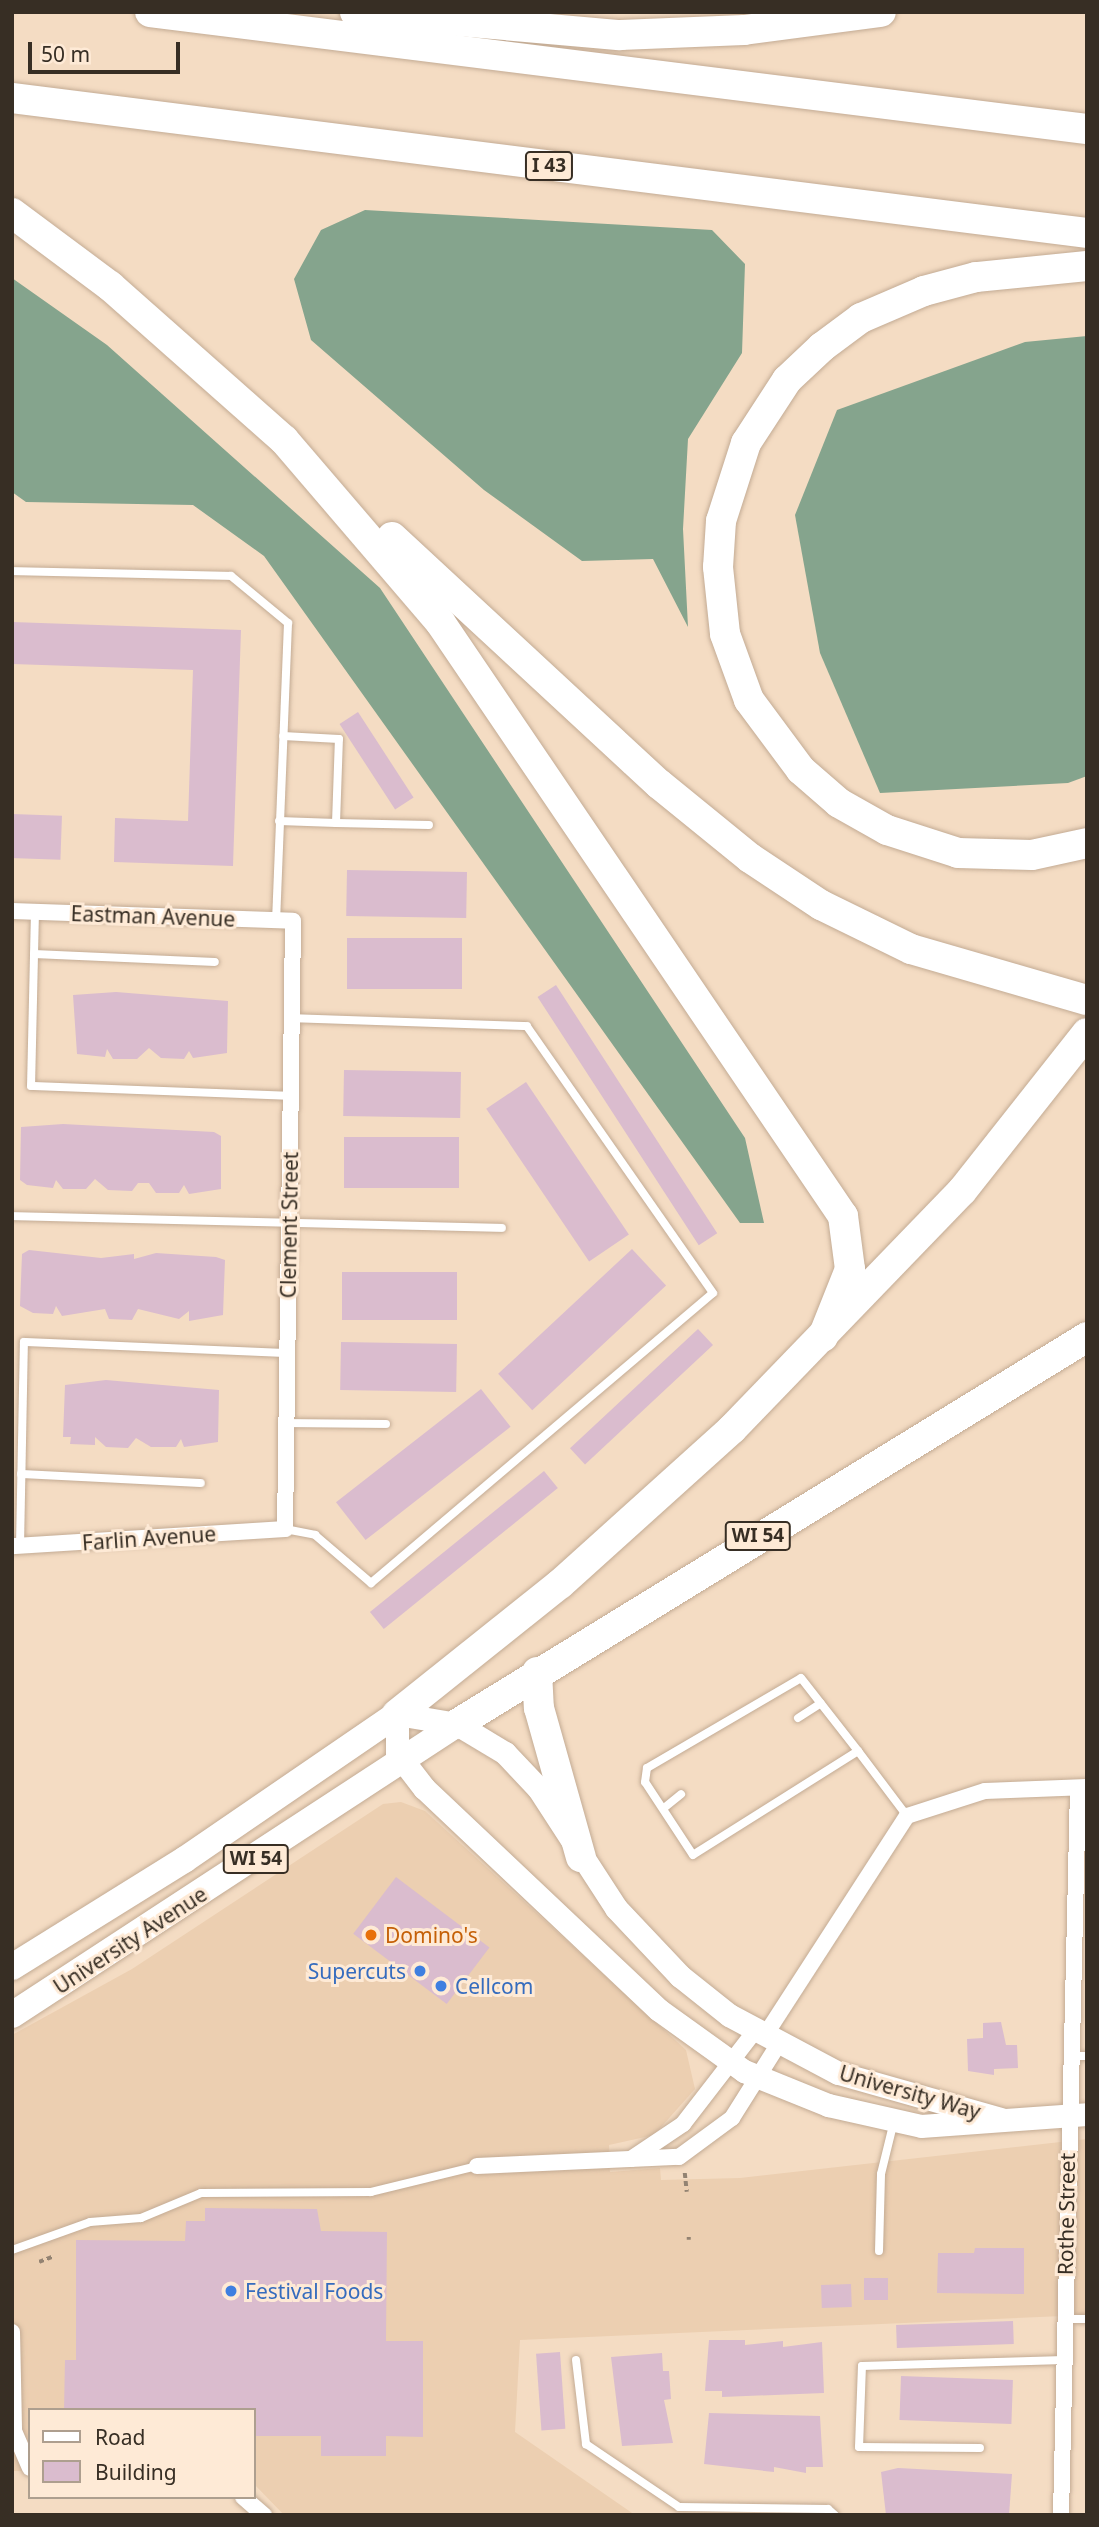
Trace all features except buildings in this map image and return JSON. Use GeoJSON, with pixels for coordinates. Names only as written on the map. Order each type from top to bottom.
{"type":"FeatureCollection","features":[{"type":"Feature","properties":{"kind":"highway"},"geometry":{"type":"LineString","coordinates":[[150,12],[1087,129]]}},
{"type":"Feature","properties":{"kind":"highway"},"geometry":{"type":"LineString","coordinates":[[355,12],[632,34],[744,30],[881,12]]}},
{"type":"Feature","properties":{"kind":"highway","name":"I 43"},"geometry":{"type":"LineString","coordinates":[[12,98],[1087,233]]}},
{"type":"Feature","properties":{"kind":"highway"},"geometry":{"type":"LineString","coordinates":[[12,214],[206,368],[327,484],[750,858],[821,905],[911,949],[1026,986],[1087,1000]]}},
{"type":"Feature","properties":{"kind":"highway"},"geometry":{"type":"LineString","coordinates":[[1087,266],[976,277],[925,291],[861,318],[822,347],[787,380],[746,443],[721,521],[718,567],[725,634],[749,700],[793,762],[839,803],[887,831],[958,853],[1032,855],[1087,843]]}},
{"type":"Feature","properties":{"kind":"highway"},"geometry":{"type":"LineString","coordinates":[[327,484],[471,665],[839,1209],[851,1262],[824,1337]]}},
{"type":"Feature","properties":{"kind":"highway","name":"WI 54"},"geometry":{"type":"LineString","coordinates":[[397,1714],[649,1506],[824,1337],[962,1191],[1087,1033]]}},
{"type":"Feature","properties":{"kind":"highway","name":"WI 54"},"geometry":{"type":"LineString","coordinates":[[457,1724],[537,1672],[1087,1337]]}},
{"type":"Feature","properties":{"kind":"highway"},"geometry":{"type":"LineString","coordinates":[[537,1672],[539,1708],[581,1857]]}},
{"type":"Feature","properties":{"kind":"main road","name":"University Way"},"geometry":{"type":"LineString","coordinates":[[397,1714],[457,1724],[492,1741],[524,1771],[581,1857],[658,1954],[765,2038],[854,2079],[1001,2119]]}},
{"type":"Feature","properties":{"kind":"main road"},"geometry":{"type":"LineString","coordinates":[[397,1714],[401,1760]]}},
{"type":"Feature","properties":{"kind":"main road","name":"University Avenue"},"geometry":{"type":"LineString","coordinates":[[12,1967],[184,1860],[397,1714]]}},
{"type":"Feature","properties":{"kind":"main road","name":"University Avenue"},"geometry":{"type":"LineString","coordinates":[[12,2015],[457,1724]]}},
{"type":"Feature","properties":{"kind":"main road","name":"University Way"},"geometry":{"type":"LineString","coordinates":[[401,1760],[629,1983],[730,2062],[760,2078],[894,2121],[952,2128],[1001,2119]]}},
{"type":"Feature","properties":{"kind":"main road"},"geometry":{"type":"LineString","coordinates":[[1001,2119],[1078,2115]]}},
{"type":"Feature","properties":{"kind":"street","name":"Eastman Avenue"},"geometry":{"type":"LineString","coordinates":[[12,911],[293,921]]}},
{"type":"Feature","properties":{"kind":"street","name":"Clement Street"},"geometry":{"type":"LineString","coordinates":[[285,1529],[293,921]]}},
{"type":"Feature","properties":{"kind":"street","name":"Farlin Avenue"},"geometry":{"type":"LineString","coordinates":[[16,1546],[285,1529]]}},
{"type":"Feature","properties":{"kind":"street"},"geometry":{"type":"LineString","coordinates":[[631,2159],[683,2124],[730,2062],[765,2038],[907,1816],[985,1791],[1082,1787]]}},
{"type":"Feature","properties":{"kind":"street","name":"Rothe Street"},"geometry":{"type":"LineString","coordinates":[[1061,2515],[1064,2319],[1080,2056],[1082,1787]]}},
{"type":"Feature","properties":{"kind":"street"},"geometry":{"type":"LineString","coordinates":[[477,2166],[631,2159],[667,2160],[691,2151],[732,2118],[760,2078],[765,2038]]}},
{"type":"Feature","properties":{"kind":"street"},"geometry":{"type":"LineString","coordinates":[[12,2332],[14,2431],[28,2463]]}},
{"type":"Feature","properties":{"kind":"street"},"geometry":{"type":"LineString","coordinates":[[245,2499],[264,2515]]}},
{"type":"Feature","properties":{"kind":"lane"},"geometry":{"type":"LineString","coordinates":[[12,571],[231,576],[288,622],[276,921]]}},
{"type":"Feature","properties":{"kind":"lane"},"geometry":{"type":"LineString","coordinates":[[283,736],[339,739],[336,823]]}},
{"type":"Feature","properties":{"kind":"lane"},"geometry":{"type":"LineString","coordinates":[[279,821],[429,825]]}},
{"type":"Feature","properties":{"kind":"lane"},"geometry":{"type":"LineString","coordinates":[[36,911],[31,1086],[291,1096]]}},
{"type":"Feature","properties":{"kind":"lane"},"geometry":{"type":"LineString","coordinates":[[34,954],[215,962]]}},
{"type":"Feature","properties":{"kind":"lane"},"geometry":{"type":"LineString","coordinates":[[285,1529],[315,1535],[371,1583],[713,1293],[527,1026],[292,1018]]}},
{"type":"Feature","properties":{"kind":"lane"},"geometry":{"type":"LineString","coordinates":[[12,1216],[502,1228]]}},
{"type":"Feature","properties":{"kind":"lane"},"geometry":{"type":"LineString","coordinates":[[16,1546],[22,1475],[24,1342],[287,1353]]}},
{"type":"Feature","properties":{"kind":"lane"},"geometry":{"type":"LineString","coordinates":[[286,1423],[386,1424]]}},
{"type":"Feature","properties":{"kind":"lane"},"geometry":{"type":"LineString","coordinates":[[22,1475],[201,1483]]}},
{"type":"Feature","properties":{"kind":"lane"},"geometry":{"type":"LineString","coordinates":[[858,1751],[693,1855],[645,1782],[648,1769],[801,1678],[858,1751],[907,1816]]}},
{"type":"Feature","properties":{"kind":"lane"},"geometry":{"type":"LineString","coordinates":[[798,1718],[821,1703]]}},
{"type":"Feature","properties":{"kind":"lane"},"geometry":{"type":"LineString","coordinates":[[664,1808],[681,1794]]}},
{"type":"Feature","properties":{"kind":"lane"},"geometry":{"type":"LineString","coordinates":[[879,2251],[881,2174],[894,2121]]}},
{"type":"Feature","properties":{"kind":"lane"},"geometry":{"type":"LineString","coordinates":[[12,2250],[90,2222],[141,2218],[201,2193],[371,2192],[477,2166]]}},
{"type":"Feature","properties":{"kind":"lane"},"geometry":{"type":"LineString","coordinates":[[1064,2319],[1087,2319]]}},
{"type":"Feature","properties":{"kind":"lane"},"geometry":{"type":"LineString","coordinates":[[576,2360],[586,2444],[679,2507],[828,2509],[835,2515]]}},
{"type":"Feature","properties":{"kind":"lane"},"geometry":{"type":"LineString","coordinates":[[980,2448],[859,2447],[862,2366],[1063,2360]]}},
{"type":"Feature","properties":{"kind":"path"},"geometry":{"type":"LineString","coordinates":[[685,2171],[687,2192]]}},
{"type":"Feature","properties":{"kind":"path"},"geometry":{"type":"LineString","coordinates":[[39,2262],[52,2257]]}},
{"type":"Feature","properties":{"kind":"shaded area"},"geometry":{"type":"Polygon","coordinates":[[[401,1802],[425,1811],[686,2050],[695,2089],[654,2135],[609,2145],[610,2172],[660,2168],[661,2180],[740,2178],[1087,2139],[1087,2373],[1086,2315],[520,2340],[515,2432],[635,2515],[284,2515],[256,2486],[256,2408],[28,2408],[28,2471],[12,2471],[12,2035],[132,1969],[383,1804],[401,1802]]]}},
{"type":"Feature","properties":{"kind":"green space"},"geometry":{"type":"Polygon","coordinates":[[[365,210],[712,230],[745,264],[742,353],[688,439],[683,529],[688,627],[653,559],[582,561],[484,490],[311,340],[294,279],[321,230],[365,210]]]}},
{"type":"Feature","properties":{"kind":"green space"},"geometry":{"type":"Polygon","coordinates":[[[12,278],[107,345],[380,588],[745,1138],[764,1223],[740,1223],[264,556],[193,505],[26,502],[12,492],[12,278]]]}},
{"type":"Feature","properties":{"kind":"green space"},"geometry":{"type":"Polygon","coordinates":[[[1087,336],[1087,776],[1068,783],[880,793],[820,653],[795,515],[837,410],[1025,342],[1087,336]]]}},
{"type":"Feature","properties":{"kind":"place","name":"Domino's"},"geometry":{"type":"Point","coordinates":[371,1935]}},
{"type":"Feature","properties":{"kind":"place","name":"Supercuts"},"geometry":{"type":"Point","coordinates":[420,1971]}},
{"type":"Feature","properties":{"kind":"place","name":"Cellcom"},"geometry":{"type":"Point","coordinates":[441,1986]}},
{"type":"Feature","properties":{"kind":"place","name":"Festival Foods"},"geometry":{"type":"Point","coordinates":[231,2291]}}]}
